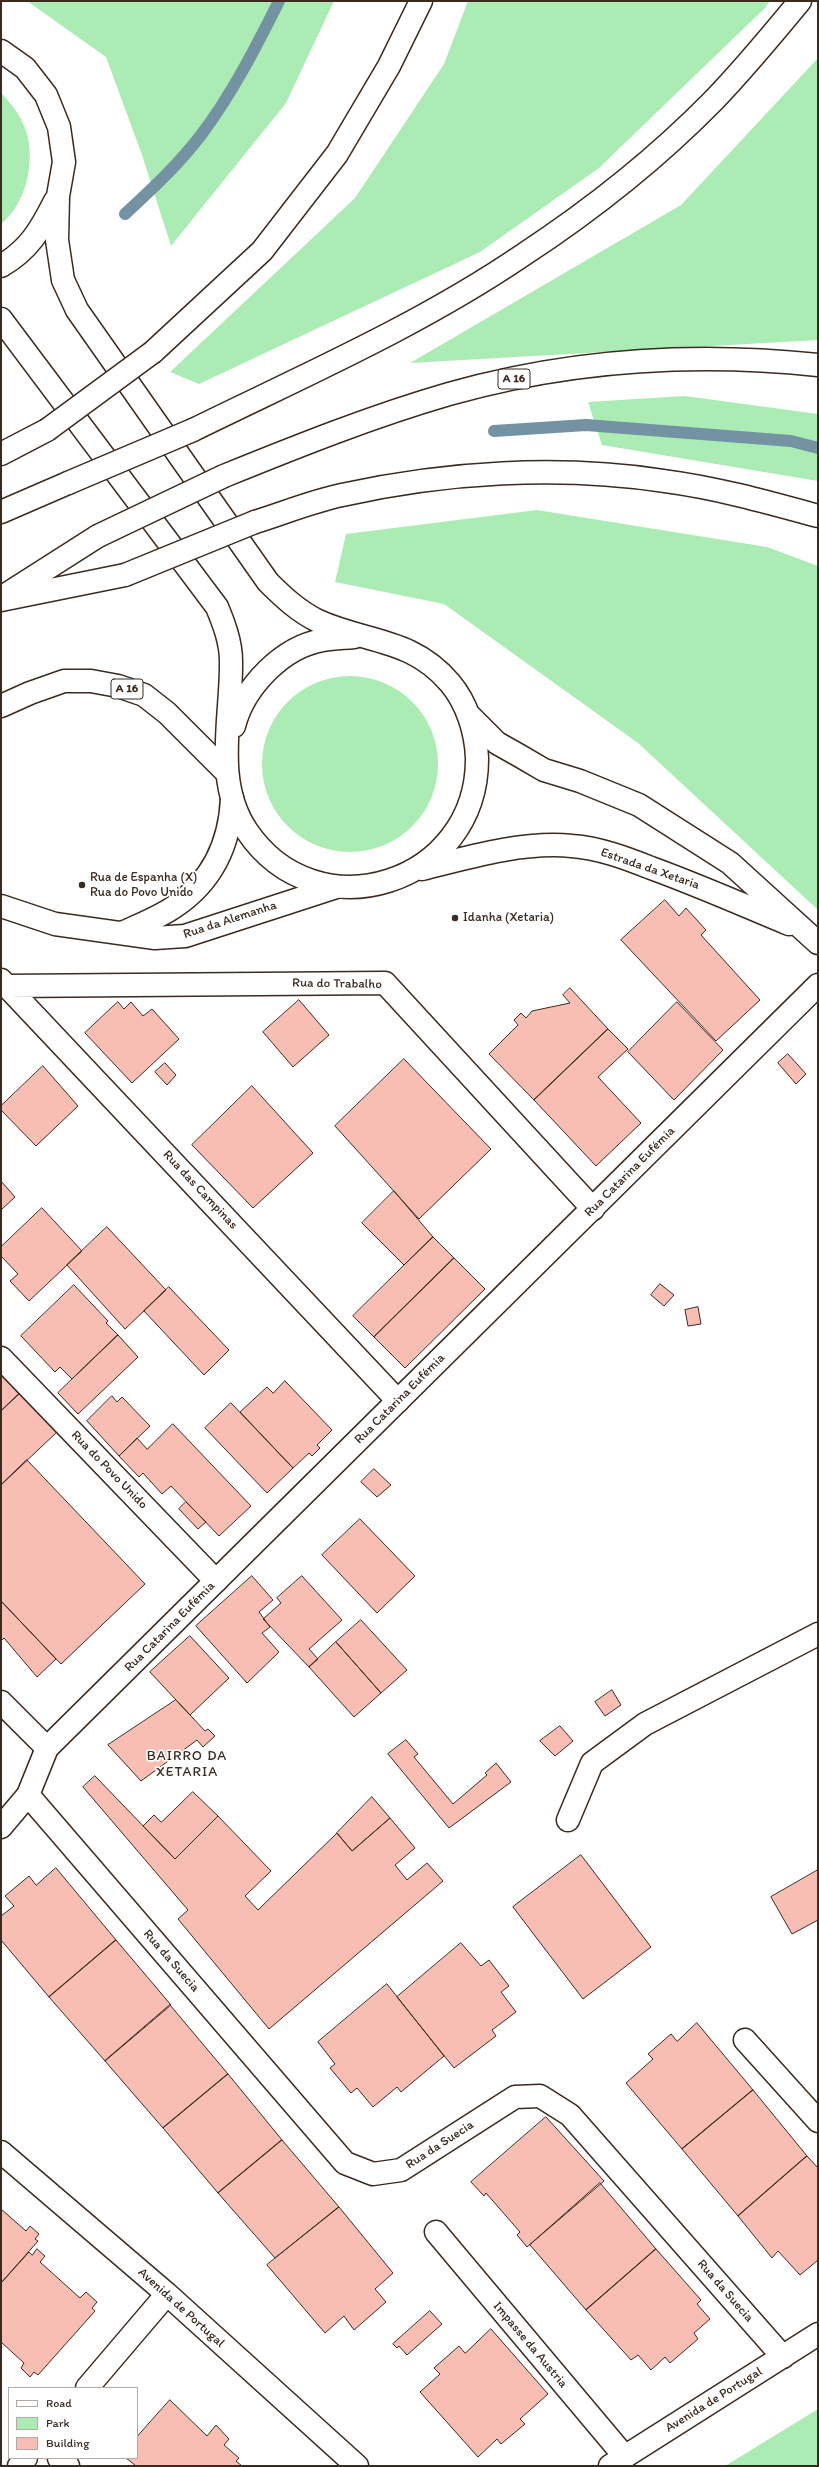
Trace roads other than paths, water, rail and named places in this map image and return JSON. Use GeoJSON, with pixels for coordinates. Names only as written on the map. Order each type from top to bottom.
{"type":"FeatureCollection","features":[{"type":"Feature","properties":{"kind":"main road"},"geometry":{"type":"LineString","coordinates":[[1,454],[47,430],[153,352],[262,251],[337,154],[389,66],[421,1]]}},
{"type":"Feature","properties":{"kind":"main road"},"geometry":{"type":"LineString","coordinates":[[1,512],[193,430],[382,337],[459,295],[524,255],[607,193],[654,155],[707,107],[765,44],[800,1]]}},
{"type":"Feature","properties":{"kind":"main road"},"geometry":{"type":"LineString","coordinates":[[1,51],[25,68],[46,95],[59,127],[64,162],[58,196],[58,240],[63,280],[78,310],[268,582],[291,604],[317,620],[359,636],[394,644],[426,660],[451,684],[469,715],[476,744],[477,774],[471,803],[458,829],[444,846],[415,871],[377,885],[336,887],[301,877],[271,858],[247,831],[232,798],[227,773],[231,659],[227,632],[217,607],[1,319]]}},
{"type":"Feature","properties":{"kind":"main road"},"geometry":{"type":"LineString","coordinates":[[1,266],[15,258],[41,230],[58,196]]}},
{"type":"Feature","properties":{"kind":"main road","name":"A 16"},"geometry":{"type":"LineString","coordinates":[[1,599],[98,536],[224,476],[382,416],[449,394],[524,377],[606,364],[691,358],[771,360],[818,365]]}},
{"type":"Feature","properties":{"kind":"main road"},"geometry":{"type":"LineString","coordinates":[[1,599],[125,575],[255,522],[341,495],[419,482],[504,473],[587,474],[664,481],[746,496],[818,516]]}},
{"type":"Feature","properties":{"kind":"main road"},"geometry":{"type":"LineString","coordinates":[[228,747],[238,711],[258,679],[287,654],[322,640],[359,636]]}},
{"type":"Feature","properties":{"kind":"main road","name":"A 16"},"geometry":{"type":"LineString","coordinates":[[1,706],[30,693],[64,681],[91,681],[118,686],[144,695],[167,712],[227,773]]}},
{"type":"Feature","properties":{"kind":"main road","name":"Estrada da Xetaria"},"geometry":{"type":"LineString","coordinates":[[469,715],[497,743],[544,770],[580,781],[639,805],[730,863],[812,937]]}},
{"type":"Feature","properties":{"kind":"main road"},"geometry":{"type":"LineString","coordinates":[[122,933],[174,908],[195,890],[213,868],[225,844],[231,824],[232,798]]}},
{"type":"Feature","properties":{"kind":"main road","name":"Estrada da Xetaria"},"geometry":{"type":"LineString","coordinates":[[415,871],[469,857],[522,848],[572,846],[615,854],[683,879],[812,937]]}},
{"type":"Feature","properties":{"kind":"main road","name":"Rua da Alemanha"},"geometry":{"type":"LineString","coordinates":[[1,906],[55,924],[154,938],[185,936],[336,887]]}},
{"type":"Feature","properties":{"kind":"main road","name":"Rua do Trabalho"},"geometry":{"type":"LineString","coordinates":[[4,983],[385,983],[593,1209]]}},
{"type":"Feature","properties":{"kind":"main road","name":"Rua das Campinas"},"geometry":{"type":"LineString","coordinates":[[4,983],[398,1401]]}},
{"type":"Feature","properties":{"kind":"main road","name":"Rua Catarina Eufémia"},"geometry":{"type":"LineString","coordinates":[[1,1827],[28,1794],[47,1748],[818,985]]}},
{"type":"Feature","properties":{"kind":"main road","name":"Rua do Povo Unido"},"geometry":{"type":"LineString","coordinates":[[1,1358],[216,1581]]}},
{"type":"Feature","properties":{"kind":"main road"},"geometry":{"type":"LineString","coordinates":[[568,1820],[592,1763],[645,1724],[818,1634]]}},
{"type":"Feature","properties":{"kind":"main road"},"geometry":{"type":"LineString","coordinates":[[1,1702],[47,1748]]}},
{"type":"Feature","properties":{"kind":"main road","name":"Rua da Suecia"},"geometry":{"type":"LineString","coordinates":[[28,1794],[345,2164],[373,2174],[401,2170],[515,2097],[540,2096],[570,2115],[783,2357]]}},
{"type":"Feature","properties":{"kind":"main road"},"geometry":{"type":"LineString","coordinates":[[745,2040],[818,2122]]}},
{"type":"Feature","properties":{"kind":"main road","name":"Avenida de Portugal"},"geometry":{"type":"LineString","coordinates":[[1,2152],[167,2294],[357,2466]]}},
{"type":"Feature","properties":{"kind":"main road","name":"Impasse da Austria"},"geometry":{"type":"LineString","coordinates":[[436,2232],[618,2461]]}},
{"type":"Feature","properties":{"kind":"main road"},"geometry":{"type":"LineString","coordinates":[[88,2387],[167,2294]]}},
{"type":"Feature","properties":{"kind":"main road","name":"Avenida de Portugal"},"geometry":{"type":"LineString","coordinates":[[618,2461],[818,2334]]}},
{"type":"Feature","properties":{"kind":"main road"},"geometry":{"type":"LineString","coordinates":[[60,2459],[68,2466]]}},
{"type":"Feature","properties":{"kind":"waterway"},"geometry":{"type":"LineString","coordinates":[[125,214],[155,186],[193,146],[201,135],[233,87],[279,1]]}},
{"type":"Feature","properties":{"kind":"waterway"},"geometry":{"type":"LineString","coordinates":[[494,431],[586,425],[791,441],[818,448]]}},
{"type":"Feature","properties":{"kind":"place","name":"Rua de Espanha (X) Rua do Povo Unido"},"geometry":{"type":"Point","coordinates":[82,885]}},
{"type":"Feature","properties":{"kind":"place","name":"Idanha (Xetaria)"},"geometry":{"type":"Point","coordinates":[455,918]}},
{"type":"Feature","properties":{"kind":"district","name":"BAIRRO DA XETARIA"},"geometry":{"type":"Point","coordinates":[187,1764]}}]}
